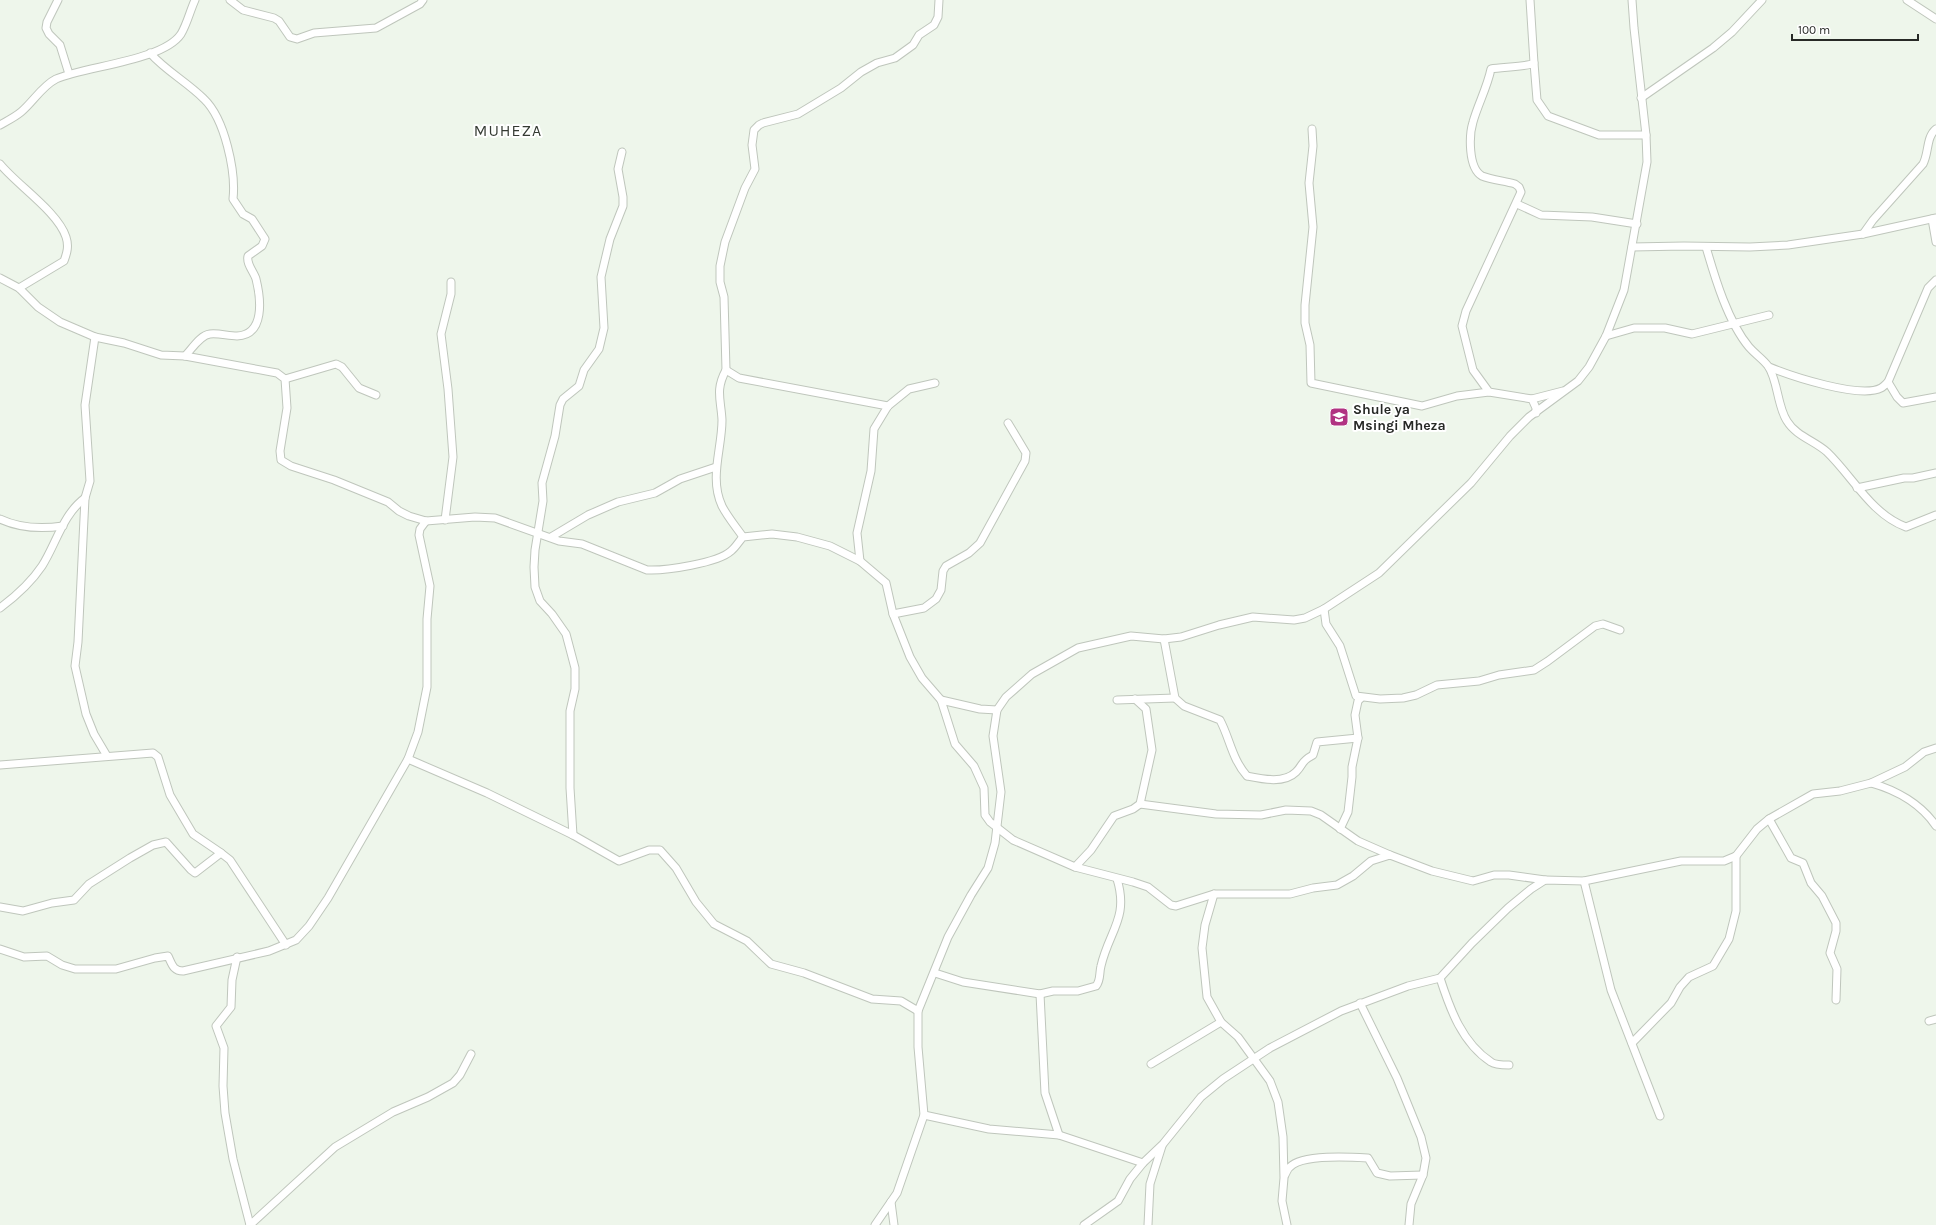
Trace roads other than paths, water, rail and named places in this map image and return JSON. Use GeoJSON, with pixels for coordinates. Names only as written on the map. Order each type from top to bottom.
{"type":"FeatureCollection","features":[{"type":"Feature","properties":{"kind":"street"},"geometry":{"type":"LineString","coordinates":[[58,0],[46,22],[46,28],[49,34],[60,45],[70,74]]}},
{"type":"Feature","properties":{"kind":"street"},"geometry":{"type":"LineString","coordinates":[[0,125],[21,112],[46,86],[55,80],[70,74],[107,66],[150,53],[172,43],[180,34],[195,0]]}},
{"type":"Feature","properties":{"kind":"street"},"geometry":{"type":"LineString","coordinates":[[230,0],[243,10],[274,18],[279,21],[290,37],[297,39],[314,33],[376,28],[420,4],[423,0]]}},
{"type":"Feature","properties":{"kind":"street"},"geometry":{"type":"LineString","coordinates":[[743,536],[722,505],[717,483],[716,467],[722,421],[718,394],[721,378],[726,370],[724,297],[720,282],[720,266],[725,242],[745,188],[755,169],[752,145],[754,130],[758,125],[763,123],[803,112],[877,63],[895,58],[913,45],[919,35],[934,25],[938,17],[939,0]]}},
{"type":"Feature","properties":{"kind":"street"},"geometry":{"type":"LineString","coordinates":[[1530,0],[1538,100],[1548,116],[1599,135],[1646,135]]}},
{"type":"Feature","properties":{"kind":"street"},"geometry":{"type":"LineString","coordinates":[[875,1225],[900,1186],[924,1115],[918,1047],[918,1011],[935,973],[948,938],[971,895],[988,868],[995,843],[1001,792],[993,736],[997,710],[1006,697],[1032,674],[1078,648],[1131,636],[1164,639],[1181,637],[1219,625],[1253,617],[1294,620],[1305,618],[1324,609],[1379,573],[1432,523],[1471,483],[1510,436],[1529,417],[1578,381],[1589,367],[1606,336],[1624,290],[1647,162],[1646,135],[1632,0]]}},
{"type":"Feature","properties":{"kind":"street"},"geometry":{"type":"LineString","coordinates":[[1641,98],[1713,48],[1732,32],[1762,0]]}},
{"type":"Feature","properties":{"kind":"street"},"geometry":{"type":"LineString","coordinates":[[1907,0],[1936,19]]}},
{"type":"Feature","properties":{"kind":"street"},"geometry":{"type":"LineString","coordinates":[[150,53],[161,65],[205,100],[217,118],[226,138],[234,190],[233,199],[242,214],[252,219],[265,239],[262,246],[248,256],[247,260],[256,278],[259,300],[259,320],[252,332],[246,335],[236,336],[209,334],[202,337],[186,356]]}},
{"type":"Feature","properties":{"kind":"street"},"geometry":{"type":"LineString","coordinates":[[1489,392],[1473,370],[1462,326],[1466,311],[1517,204],[1521,192],[1519,187],[1515,184],[1482,176],[1473,166],[1471,157],[1472,129],[1487,87],[1491,70],[1507,66],[1530,66],[1534,63]]}},
{"type":"Feature","properties":{"kind":"street"},"geometry":{"type":"LineString","coordinates":[[1312,129],[1309,183],[1312,227],[1305,305],[1305,323],[1310,345],[1311,383],[1422,406],[1457,396],[1489,392],[1532,399],[1567,390]]}},
{"type":"Feature","properties":{"kind":"street"},"geometry":{"type":"LineString","coordinates":[[1863,234],[1872,220],[1923,164],[1927,157],[1932,132],[1936,129]]}},
{"type":"Feature","properties":{"kind":"street"},"geometry":{"type":"LineString","coordinates":[[573,835],[570,788],[570,712],[575,689],[575,668],[566,634],[552,614],[540,601],[535,587],[534,567],[537,532],[543,501],[542,483],[555,436],[560,405],[563,399],[579,386],[584,370],[599,349],[604,328],[601,277],[610,239],[623,206],[618,169],[622,152]]}},
{"type":"Feature","properties":{"kind":"street"},"geometry":{"type":"LineString","coordinates":[[0,164],[50,214],[66,236],[68,244],[64,261],[19,288]]}},
{"type":"Feature","properties":{"kind":"street"},"geometry":{"type":"LineString","coordinates":[[1517,204],[1541,215],[1592,217],[1636,224]]}},
{"type":"Feature","properties":{"kind":"street"},"geometry":{"type":"LineString","coordinates":[[1632,248],[1684,246],[1750,247],[1788,245],[1863,234],[1934,218],[1936,242]]}},
{"type":"Feature","properties":{"kind":"street"},"geometry":{"type":"LineString","coordinates":[[1706,247],[1717,285],[1737,330],[1749,347],[1769,367],[1788,375],[1826,386],[1870,391],[1881,388],[1888,382],[1928,288],[1936,280]]}},
{"type":"Feature","properties":{"kind":"street"},"geometry":{"type":"LineString","coordinates":[[0,278],[19,288],[38,307],[60,322],[95,337],[124,343],[161,356],[186,356],[277,373],[284,379],[287,408],[280,452],[282,460],[291,466],[334,480],[388,502],[399,511],[410,516],[426,521],[475,517],[496,518],[559,541],[582,544],[647,570],[658,571],[716,560],[731,551],[743,536],[772,534],[830,546],[860,561],[886,583],[893,614],[910,657],[922,678],[941,700],[955,744],[974,766],[984,788],[985,815],[996,827],[1013,840],[1075,867],[1148,887],[1172,905],[1176,906],[1214,894],[1290,894],[1313,888],[1337,885],[1353,876],[1371,861],[1390,855]]}},
{"type":"Feature","properties":{"kind":"street"},"geometry":{"type":"LineString","coordinates":[[445,520],[453,457],[448,389],[440,334],[451,294],[451,282]]}},
{"type":"Feature","properties":{"kind":"street"},"geometry":{"type":"LineString","coordinates":[[1606,336],[1634,328],[1665,328],[1692,334],[1734,322],[1769,315]]}},
{"type":"Feature","properties":{"kind":"street"},"geometry":{"type":"LineString","coordinates":[[95,337],[85,405],[90,481],[85,498],[78,642],[75,666],[86,714],[94,734],[107,756]]}},
{"type":"Feature","properties":{"kind":"street"},"geometry":{"type":"LineString","coordinates":[[284,379],[336,364],[342,367],[359,388],[376,395]]}},
{"type":"Feature","properties":{"kind":"street"},"geometry":{"type":"LineString","coordinates":[[1769,367],[1786,421],[1799,434],[1827,452],[1858,488],[1894,522],[1906,527],[1936,516]]}},
{"type":"Feature","properties":{"kind":"street"},"geometry":{"type":"LineString","coordinates":[[726,370],[739,378],[888,406]]}},
{"type":"Feature","properties":{"kind":"street"},"geometry":{"type":"LineString","coordinates":[[1888,382],[1897,397],[1903,403],[1936,397]]}},
{"type":"Feature","properties":{"kind":"street"},"geometry":{"type":"LineString","coordinates":[[860,561],[857,533],[871,471],[874,429],[888,406],[910,389],[935,383]]}},
{"type":"Feature","properties":{"kind":"street"},"geometry":{"type":"LineString","coordinates":[[1532,399],[1536,408],[1536,413]]}},
{"type":"Feature","properties":{"kind":"street"},"geometry":{"type":"LineString","coordinates":[[893,614],[924,608],[936,599],[941,590],[943,571],[946,566],[970,552],[980,543],[1025,460],[1026,453],[1008,422]]}},
{"type":"Feature","properties":{"kind":"street"},"geometry":{"type":"LineString","coordinates":[[551,538],[588,515],[618,502],[655,493],[680,479],[716,467]]}},
{"type":"Feature","properties":{"kind":"street"},"geometry":{"type":"LineString","coordinates":[[1858,488],[1936,473]]}},
{"type":"Feature","properties":{"kind":"street"},"geometry":{"type":"LineString","coordinates":[[0,608],[20,593],[42,566],[62,526],[77,504],[85,498]]}},
{"type":"Feature","properties":{"kind":"street"},"geometry":{"type":"LineString","coordinates":[[0,519],[10,524],[48,528],[62,526]]}},
{"type":"Feature","properties":{"kind":"street"},"geometry":{"type":"LineString","coordinates":[[0,949],[24,957],[47,956],[62,965],[75,969],[116,969],[155,958],[168,956],[173,968],[177,971],[183,971],[237,957],[269,951],[296,940],[309,926],[339,879],[408,759],[418,732],[427,687],[427,619],[430,586],[419,535],[420,529],[426,521]]}},
{"type":"Feature","properties":{"kind":"street"},"geometry":{"type":"LineString","coordinates":[[1324,609],[1326,624],[1340,646],[1353,692],[1356,696],[1361,698],[1403,698],[1416,695],[1437,685],[1479,681],[1499,675],[1534,670],[1595,626],[1603,624],[1620,630]]}},
{"type":"Feature","properties":{"kind":"street"},"geometry":{"type":"LineString","coordinates":[[1164,639],[1175,698],[1184,706],[1220,720],[1225,731],[1229,747],[1247,776],[1274,780],[1289,778],[1297,771],[1303,760],[1313,755],[1317,742],[1358,738]]}},
{"type":"Feature","properties":{"kind":"street"},"geometry":{"type":"LineString","coordinates":[[1117,700],[1175,698]]}},
{"type":"Feature","properties":{"kind":"street"},"geometry":{"type":"LineString","coordinates":[[1340,828],[1348,812],[1352,767],[1358,738],[1355,715],[1358,701],[1361,698]]}},
{"type":"Feature","properties":{"kind":"street"},"geometry":{"type":"LineString","coordinates":[[1075,867],[1092,850],[1114,816],[1133,809],[1140,804],[1152,750],[1146,709],[1135,699]]}},
{"type":"Feature","properties":{"kind":"street"},"geometry":{"type":"LineString","coordinates":[[941,700],[980,709],[997,710]]}},
{"type":"Feature","properties":{"kind":"street"},"geometry":{"type":"LineString","coordinates":[[1140,804],[1216,814],[1261,815],[1286,810],[1311,811],[1321,815],[1358,841],[1432,871],[1473,881],[1494,875],[1509,875],[1545,880],[1584,881],[1681,861],[1724,861],[1736,856],[1757,830],[1769,819],[1813,794],[1840,791],[1871,783],[1905,767],[1924,752],[1936,748]]}},
{"type":"Feature","properties":{"kind":"street"},"geometry":{"type":"LineString","coordinates":[[0,765],[153,752],[158,757],[170,795],[193,834],[230,860],[286,945]]}},
{"type":"Feature","properties":{"kind":"street"},"geometry":{"type":"LineString","coordinates":[[408,759],[487,793],[573,835],[619,861],[649,850],[660,850],[676,868],[696,902],[714,924],[747,941],[771,964],[804,973],[872,999],[901,1001],[918,1011]]}},
{"type":"Feature","properties":{"kind":"street"},"geometry":{"type":"LineString","coordinates":[[1871,783],[1897,793],[1919,807],[1936,826]]}},
{"type":"Feature","properties":{"kind":"street"},"geometry":{"type":"LineString","coordinates":[[1769,819],[1791,858],[1803,863],[1811,883],[1822,896],[1836,923],[1836,931],[1830,954],[1837,969],[1836,1000]]}},
{"type":"Feature","properties":{"kind":"street"},"geometry":{"type":"LineString","coordinates":[[0,907],[23,911],[52,903],[74,900],[90,884],[153,845],[166,842],[195,873],[221,853]]}},
{"type":"Feature","properties":{"kind":"street"},"geometry":{"type":"LineString","coordinates":[[1371,861],[1376,848]]}},
{"type":"Feature","properties":{"kind":"street"},"geometry":{"type":"LineString","coordinates":[[1632,1043],[1672,1003],[1680,987],[1689,977],[1713,966],[1729,939],[1736,911],[1736,856]]}},
{"type":"Feature","properties":{"kind":"street"},"geometry":{"type":"LineString","coordinates":[[935,973],[964,982],[1040,994],[1053,991],[1078,991],[1092,989],[1099,982],[1101,966],[1121,911],[1120,890],[1117,879]]}},
{"type":"Feature","properties":{"kind":"street"},"geometry":{"type":"LineString","coordinates":[[1084,1225],[1118,1201],[1130,1179],[1163,1144],[1200,1097],[1222,1079],[1289,1038],[1341,1011],[1408,986],[1440,978],[1472,943],[1508,908],[1530,889],[1545,880]]}},
{"type":"Feature","properties":{"kind":"street"},"geometry":{"type":"LineString","coordinates":[[1584,881],[1611,990],[1660,1116]]}},
{"type":"Feature","properties":{"kind":"street"},"geometry":{"type":"LineString","coordinates":[[1214,894],[1205,925],[1202,948],[1207,998],[1221,1022],[1238,1037],[1270,1081],[1278,1102],[1283,1136],[1284,1178],[1282,1200],[1287,1225]]}},
{"type":"Feature","properties":{"kind":"street"},"geometry":{"type":"LineString","coordinates":[[237,957],[232,980],[231,1007],[216,1026],[224,1048],[223,1086],[225,1113],[233,1160],[250,1225],[335,1147],[393,1112],[428,1097],[453,1084],[460,1075],[471,1054]]}},
{"type":"Feature","properties":{"kind":"street"},"geometry":{"type":"LineString","coordinates":[[1440,978],[1456,1022],[1472,1045],[1492,1063],[1509,1065]]}},
{"type":"Feature","properties":{"kind":"street"},"geometry":{"type":"LineString","coordinates":[[1040,994],[1045,1093],[1060,1135]]}},
{"type":"Feature","properties":{"kind":"street"},"geometry":{"type":"LineString","coordinates":[[1360,1003],[1397,1078],[1421,1138],[1426,1158],[1423,1176],[1411,1204],[1410,1225]]}},
{"type":"Feature","properties":{"kind":"street"},"geometry":{"type":"LineString","coordinates":[[1151,1064],[1221,1022]]}},
{"type":"Feature","properties":{"kind":"street"},"geometry":{"type":"LineString","coordinates":[[924,1115],[989,1129],[1060,1135],[1144,1163]]}},
{"type":"Feature","properties":{"kind":"street"},"geometry":{"type":"LineString","coordinates":[[1148,1225],[1150,1184],[1163,1144]]}},
{"type":"Feature","properties":{"kind":"street"},"geometry":{"type":"LineString","coordinates":[[1284,1178],[1289,1167],[1295,1163],[1325,1156],[1368,1158],[1376,1173],[1390,1176],[1423,1176]]}},
{"type":"Feature","properties":{"kind":"street"},"geometry":{"type":"LineString","coordinates":[[891,1202],[894,1225]]}},
{"type":"Feature","properties":{"kind":"place","name":"Shule ya Msingi Mheza"},"geometry":{"type":"Point","coordinates":[1339,417]}},
{"type":"Feature","properties":{"kind":"district","name":"MUHEZA"},"geometry":{"type":"Point","coordinates":[508,130]}}]}
